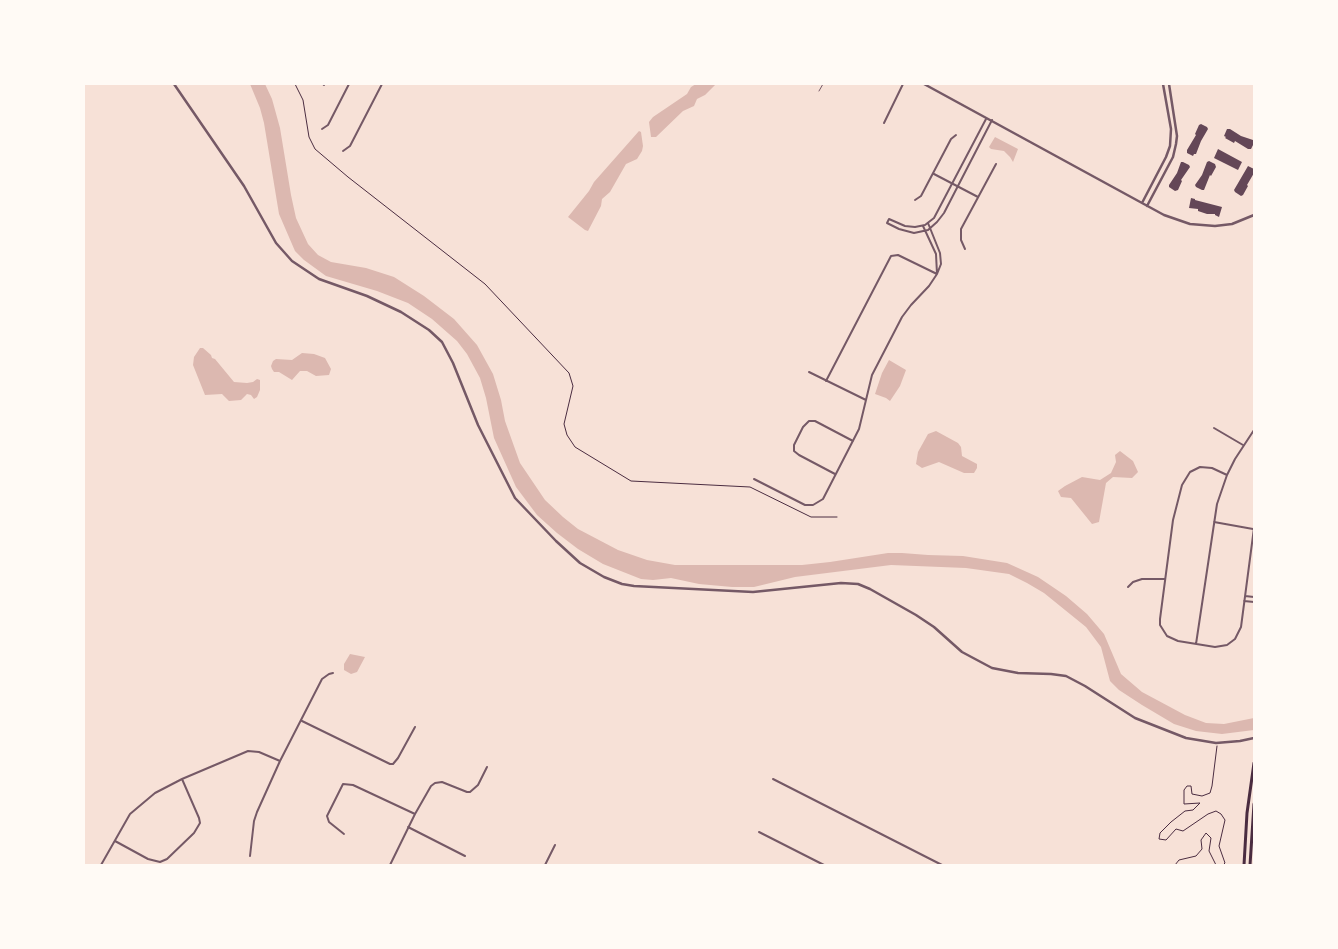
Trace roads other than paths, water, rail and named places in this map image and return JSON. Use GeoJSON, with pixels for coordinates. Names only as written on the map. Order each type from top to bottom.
{"type":"FeatureCollection","features":[{"type":"Feature","properties":{"kind":"main road"},"geometry":{"type":"LineString","coordinates":[[1244,865],[1247,814],[1254,764]]}},
{"type":"Feature","properties":{"kind":"main road"},"geometry":{"type":"LineString","coordinates":[[1250,865],[1254,804]]}},
{"type":"Feature","properties":{"kind":"street"},"geometry":{"type":"LineString","coordinates":[[174,84],[244,186],[276,243],[292,261],[308,274],[324,282],[367,296],[401,312],[429,330],[442,342],[453,363],[478,425],[515,498],[580,563],[615,582],[634,586],[754,592],[841,583],[858,584],[916,615],[934,627],[962,652],[982,664],[1007,672],[1066,676],[1085,686],[1130,716],[1151,726],[1194,740],[1218,743],[1254,738]]}},
{"type":"Feature","properties":{"kind":"street"},"geometry":{"type":"LineString","coordinates":[[322,129],[328,125],[348,84]]}},
{"type":"Feature","properties":{"kind":"street"},"geometry":{"type":"LineString","coordinates":[[343,151],[350,146],[382,84]]}},
{"type":"Feature","properties":{"kind":"street"},"geometry":{"type":"LineString","coordinates":[[884,123],[903,84]]}},
{"type":"Feature","properties":{"kind":"street"},"geometry":{"type":"LineString","coordinates":[[924,84],[1147,206],[1173,218],[1190,224],[1215,226],[1232,224],[1254,215]]}},
{"type":"Feature","properties":{"kind":"street"},"geometry":{"type":"LineString","coordinates":[[1142,203],[1170,146],[1171,129],[1163,84]]}},
{"type":"Feature","properties":{"kind":"street"},"geometry":{"type":"LineString","coordinates":[[1147,206],[1173,157],[1176,144],[1177,136],[1169,84]]}},
{"type":"Feature","properties":{"kind":"street"},"geometry":{"type":"LineString","coordinates":[[987,118],[938,212],[925,224],[915,227],[905,226],[889,219],[887,223],[899,230],[910,232],[927,229],[941,218],[992,120]]}},
{"type":"Feature","properties":{"kind":"street"},"geometry":{"type":"LineString","coordinates":[[915,200],[921,196],[951,138],[956,135]]}},
{"type":"Feature","properties":{"kind":"street"},"geometry":{"type":"LineString","coordinates":[[965,249],[960,240],[960,233],[996,164]]}},
{"type":"Feature","properties":{"kind":"street"},"geometry":{"type":"LineString","coordinates":[[933,173],[978,197]]}},
{"type":"Feature","properties":{"kind":"street"},"geometry":{"type":"LineString","coordinates":[[925,224],[936,254],[937,274]]}},
{"type":"Feature","properties":{"kind":"street"},"geometry":{"type":"LineString","coordinates":[[754,479],[803,504],[810,506],[823,499],[862,421],[872,375],[902,317],[910,305],[929,286],[941,264],[941,257],[925,224]]}},
{"type":"Feature","properties":{"kind":"street"},"geometry":{"type":"LineString","coordinates":[[826,380],[889,259],[896,254],[937,274]]}},
{"type":"Feature","properties":{"kind":"street"},"geometry":{"type":"LineString","coordinates":[[809,372],[866,400]]}},
{"type":"Feature","properties":{"kind":"street"},"geometry":{"type":"LineString","coordinates":[[836,474],[799,455],[794,445],[807,422],[815,421],[853,441]]}},
{"type":"Feature","properties":{"kind":"street"},"geometry":{"type":"LineString","coordinates":[[1214,428],[1243,445]]}},
{"type":"Feature","properties":{"kind":"street"},"geometry":{"type":"LineString","coordinates":[[1196,644],[1217,504],[1227,475],[1243,445],[1254,430]]}},
{"type":"Feature","properties":{"kind":"street"},"geometry":{"type":"LineString","coordinates":[[1214,522],[1254,529],[1241,627],[1238,635],[1232,642],[1223,647],[1178,642],[1167,636],[1160,625],[1160,619],[1175,513],[1182,485],[1190,472],[1200,467],[1206,467],[1227,475]]}},
{"type":"Feature","properties":{"kind":"street"},"geometry":{"type":"LineString","coordinates":[[1128,588],[1136,580],[1165,578]]}},
{"type":"Feature","properties":{"kind":"street"},"geometry":{"type":"LineString","coordinates":[[1245,596],[1254,597]]}},
{"type":"Feature","properties":{"kind":"street"},"geometry":{"type":"LineString","coordinates":[[1244,601],[1254,602]]}},
{"type":"Feature","properties":{"kind":"street"},"geometry":{"type":"LineString","coordinates":[[250,856],[254,821],[280,761],[322,679],[333,673]]}},
{"type":"Feature","properties":{"kind":"street"},"geometry":{"type":"LineString","coordinates":[[302,720],[386,763],[393,764],[415,727]]}},
{"type":"Feature","properties":{"kind":"street"},"geometry":{"type":"LineString","coordinates":[[101,865],[124,824],[141,804],[154,793],[248,751],[254,751],[280,761]]}},
{"type":"Feature","properties":{"kind":"street"},"geometry":{"type":"LineString","coordinates":[[390,865],[415,814],[428,791],[435,783],[446,783],[463,791],[470,792],[478,785],[487,767]]}},
{"type":"Feature","properties":{"kind":"street"},"geometry":{"type":"LineString","coordinates":[[114,840],[148,859],[160,862],[167,860],[194,833],[200,823],[182,779]]}},
{"type":"Feature","properties":{"kind":"street"},"geometry":{"type":"LineString","coordinates":[[773,779],[942,865]]}},
{"type":"Feature","properties":{"kind":"street"},"geometry":{"type":"LineString","coordinates":[[344,834],[329,822],[327,816],[341,787],[346,783],[415,814]]}},
{"type":"Feature","properties":{"kind":"street"},"geometry":{"type":"LineString","coordinates":[[408,827],[465,856]]}},
{"type":"Feature","properties":{"kind":"street"},"geometry":{"type":"LineString","coordinates":[[759,832],[824,865]]}},
{"type":"Feature","properties":{"kind":"street"},"geometry":{"type":"LineString","coordinates":[[544,865],[555,845]]}},
{"type":"Feature","properties":{"kind":"lane"},"geometry":{"type":"LineString","coordinates":[[819,91],[823,84]]}}]}
